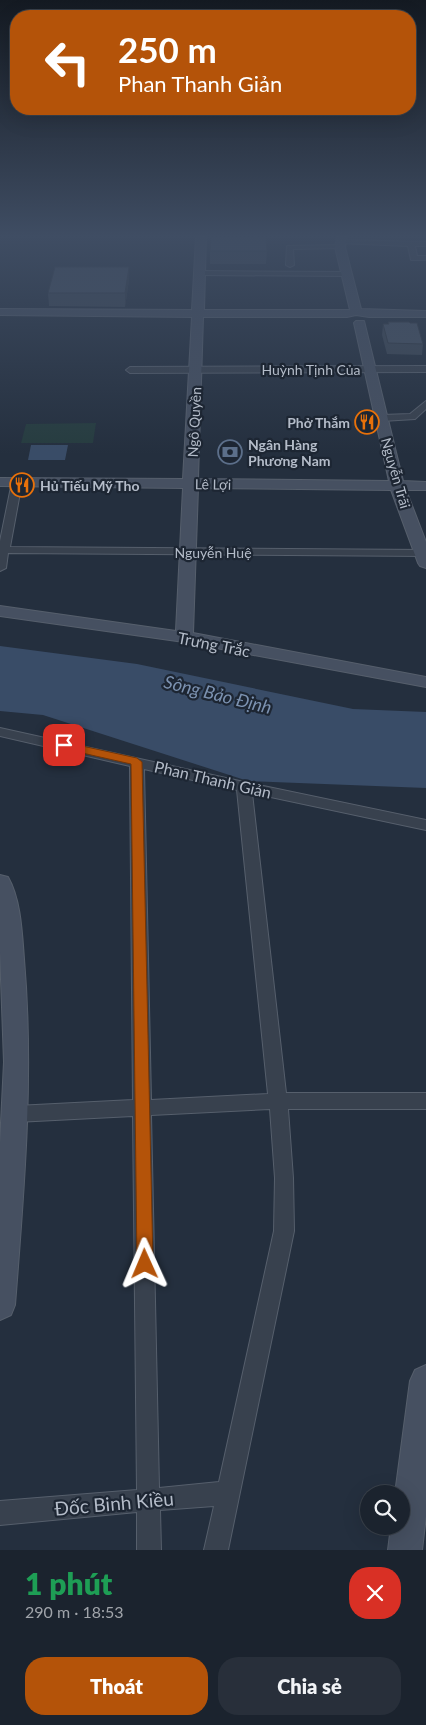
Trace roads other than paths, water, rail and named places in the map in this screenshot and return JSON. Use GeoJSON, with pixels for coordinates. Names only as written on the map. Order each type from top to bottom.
{"type":"FeatureCollection","features":[{"type":"Feature","properties":{"kind":"main road","name":"Ngô Quyền"},"geometry":{"type":"LineString","coordinates":[[184,637],[186,552],[191,483],[198,309]]}},
{"type":"Feature","properties":{"kind":"main road","name":"Nguyễn Trãi"},"geometry":{"type":"LineString","coordinates":[[356,309],[397,486],[425,556]]}},
{"type":"Feature","properties":{"kind":"main road"},"geometry":{"type":"LineString","coordinates":[[0,312],[358,317],[426,314]]}},
{"type":"Feature","properties":{"kind":"main road"},"geometry":{"type":"LineString","coordinates":[[0,320],[197,316]]}},
{"type":"Feature","properties":{"kind":"main road"},"geometry":{"type":"LineString","coordinates":[[358,317],[426,321]]}},
{"type":"Feature","properties":{"kind":"main road","name":"Lê Lợi"},"geometry":{"type":"LineString","coordinates":[[0,482],[426,486]]}},
{"type":"Feature","properties":{"kind":"main road","name":"Trưng Trắc"},"geometry":{"type":"LineString","coordinates":[[0,611],[184,637],[426,682]]}},
{"type":"Feature","properties":{"kind":"main road"},"geometry":{"type":"LineString","coordinates":[[0,883],[9,921],[16,1007],[16,1114],[0,1305]]}},
{"type":"Feature","properties":{"kind":"main road"},"geometry":{"type":"LineString","coordinates":[[405,1550],[426,1382]]}},
{"type":"Feature","properties":{"kind":"street","name":"Huỳnh Tịnh Của"},"geometry":{"type":"LineString","coordinates":[[130,370],[426,369]]}},
{"type":"Feature","properties":{"kind":"street"},"geometry":{"type":"LineString","coordinates":[[382,418],[412,417],[426,404]]}},
{"type":"Feature","properties":{"kind":"street"},"geometry":{"type":"LineString","coordinates":[[0,568],[2,550],[17,482]]}},
{"type":"Feature","properties":{"kind":"street","name":"Nguyễn Huệ"},"geometry":{"type":"LineString","coordinates":[[2,550],[425,556]]}},
{"type":"Feature","properties":{"kind":"street","name":"Phan Thanh Giản"},"geometry":{"type":"LineString","coordinates":[[0,732],[244,787],[426,825]]}},
{"type":"Feature","properties":{"kind":"street"},"geometry":{"type":"LineString","coordinates":[[137,762],[148,1550]]}},
{"type":"Feature","properties":{"kind":"street"},"geometry":{"type":"LineString","coordinates":[[216,1550],[284,1232],[284,1178],[278,1101],[244,787]]}},
{"type":"Feature","properties":{"kind":"street"},"geometry":{"type":"LineString","coordinates":[[16,1114],[278,1101],[426,1101]]}},
{"type":"Feature","properties":{"kind":"street","name":"Đốc Binh Kiều"},"geometry":{"type":"LineString","coordinates":[[0,1513],[228,1493]]}},
{"type":"Feature","properties":{"kind":"water"},"geometry":{"type":"Polygon","coordinates":[[[31,445],[68,445],[65,460],[28,460],[31,445]]]}},
{"type":"Feature","properties":{"kind":"water","name":"Sông Bảo Định"},"geometry":{"type":"Polygon","coordinates":[[[0,646],[137,664],[353,709],[426,712],[426,788],[248,781],[43,715],[0,711],[0,646]]]}},
{"type":"Feature","properties":{"kind":"place","name":"Phở Thắm"},"geometry":{"type":"Point","coordinates":[367,422]}},
{"type":"Feature","properties":{"kind":"place","name":"Ngân Hàng Phương Nam"},"geometry":{"type":"Point","coordinates":[230,452]}},
{"type":"Feature","properties":{"kind":"place","name":"Hủ Tiếu Mỹ Tho"},"geometry":{"type":"Point","coordinates":[22,485]}}]}
